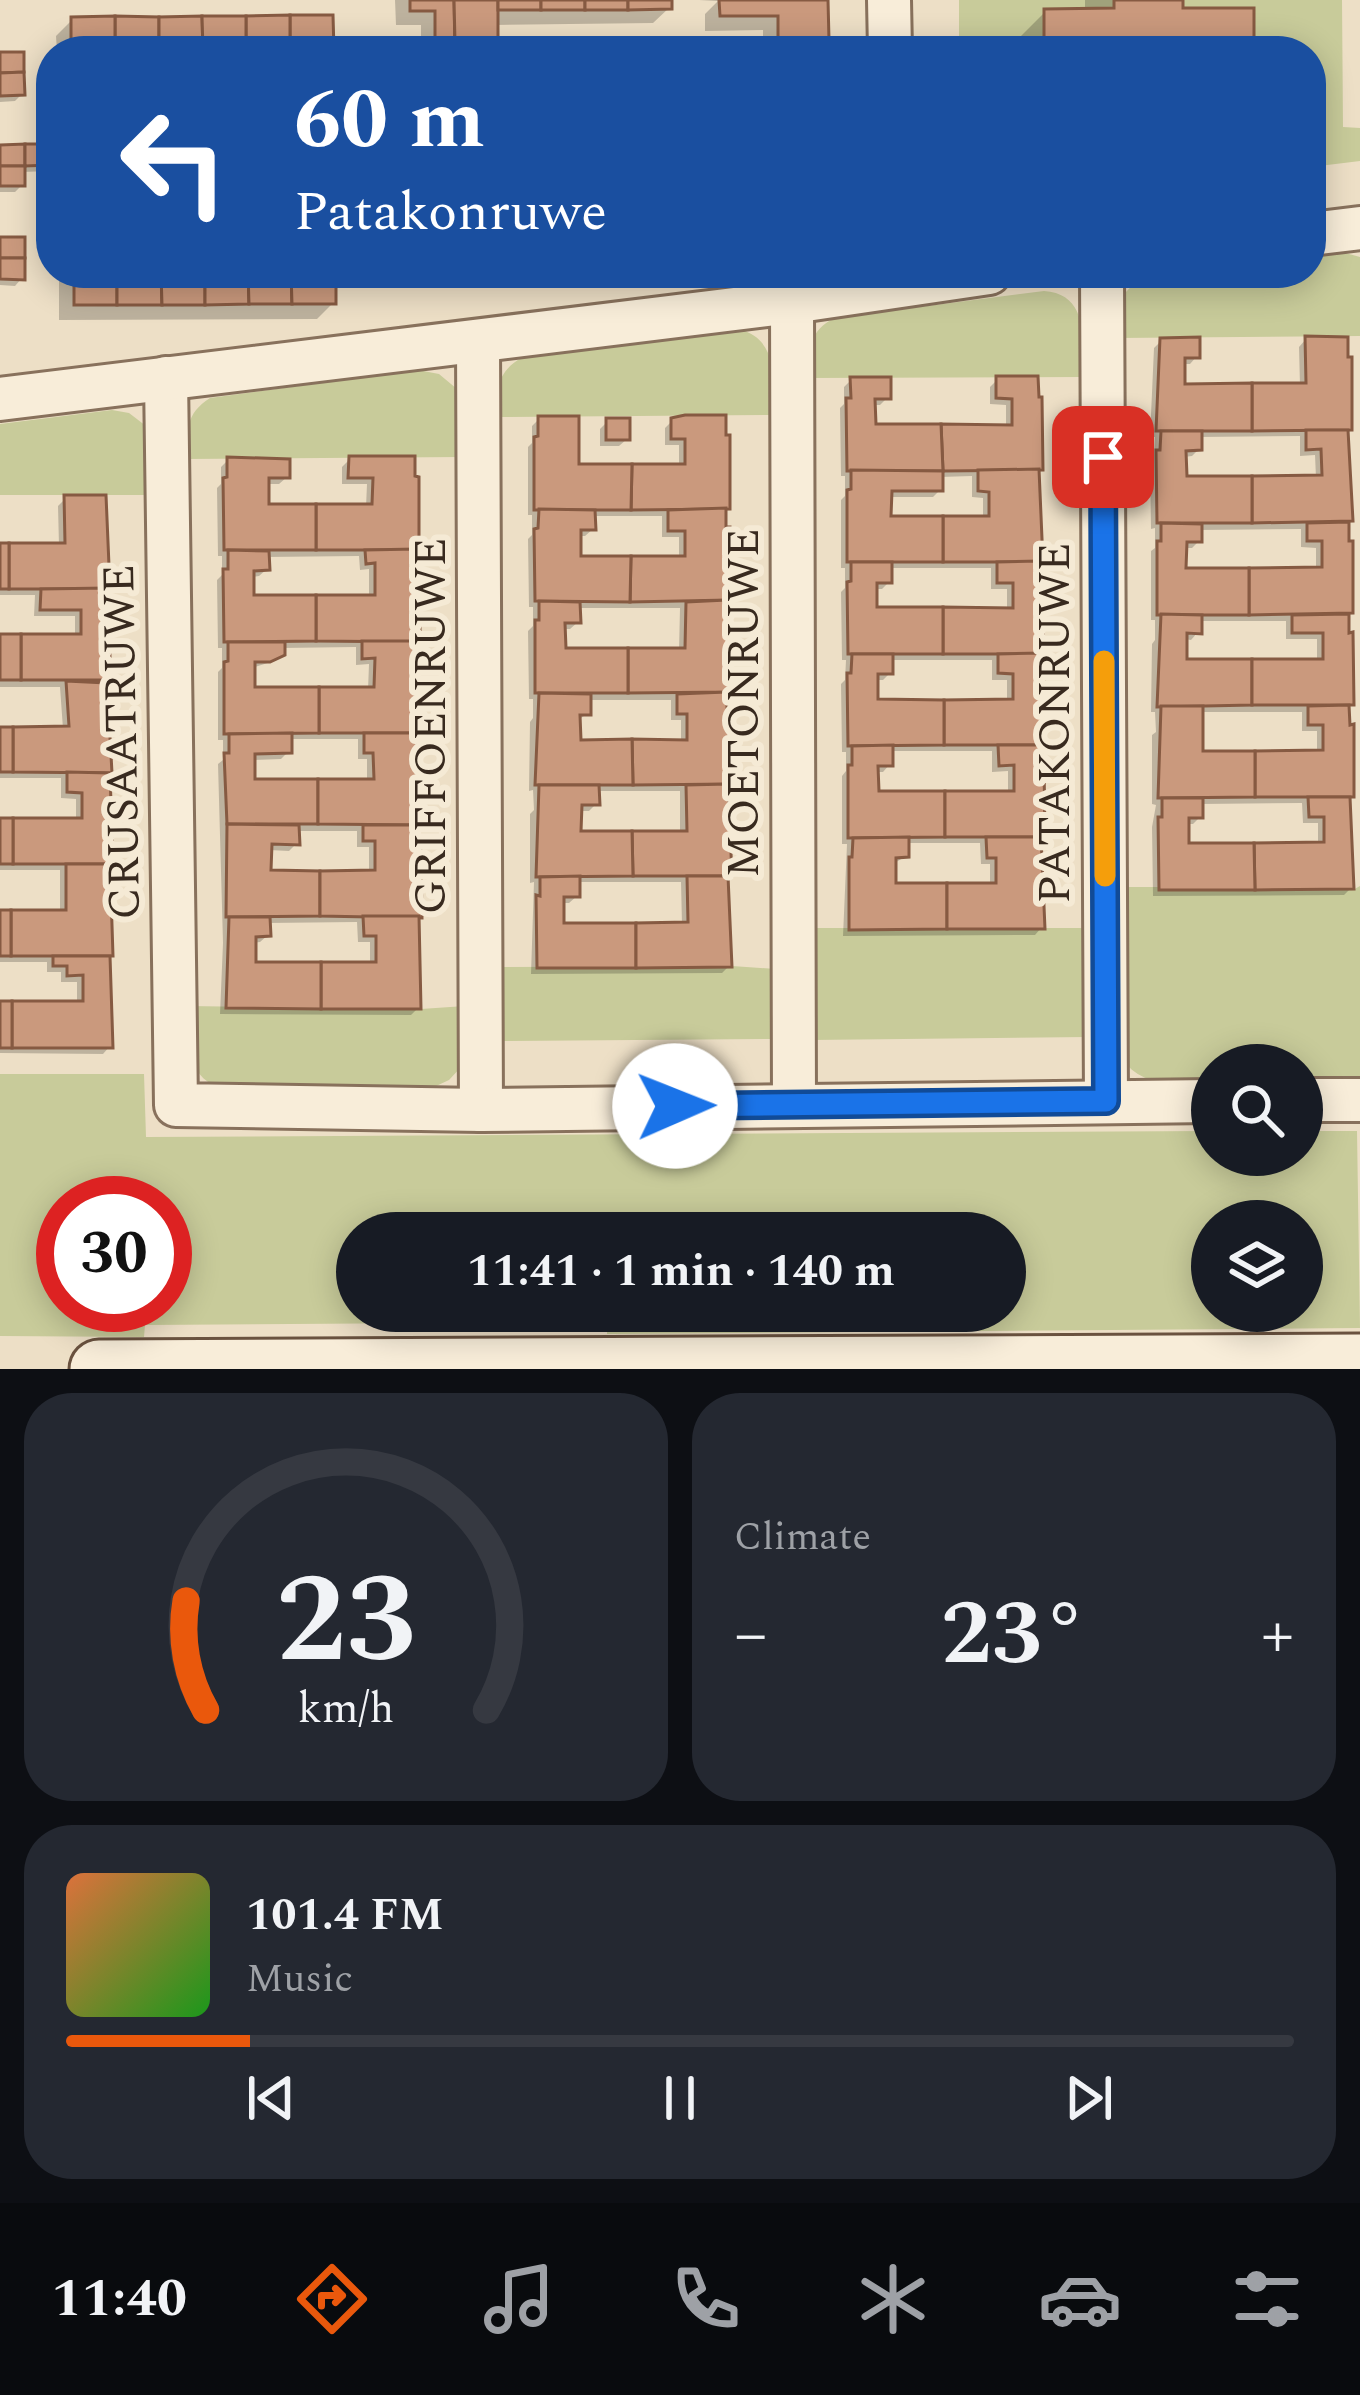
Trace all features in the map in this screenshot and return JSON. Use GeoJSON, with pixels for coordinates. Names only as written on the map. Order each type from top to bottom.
{"type":"FeatureCollection","features":[{"type":"Feature","properties":{"kind":"street"},"geometry":{"type":"LineString","coordinates":[[889,0],[890,36]]}},
{"type":"Feature","properties":{"kind":"street"},"geometry":{"type":"LineString","coordinates":[[1326,232],[1360,228]]}},
{"type":"Feature","properties":{"kind":"street"},"geometry":{"type":"LineString","coordinates":[[0,399],[792,302],[859,288]]}},
{"type":"Feature","properties":{"kind":"street","name":"PATAKONRUWE"},"geometry":{"type":"LineString","coordinates":[[1102,288],[1106,1101]]}},
{"type":"Feature","properties":{"kind":"street","name":"MOETONRUWE"},"geometry":{"type":"LineString","coordinates":[[792,302],[794,1105]]}},
{"type":"Feature","properties":{"kind":"street","name":"GRIFFOENRUWE"},"geometry":{"type":"LineString","coordinates":[[478,341],[481,1111]]}},
{"type":"Feature","properties":{"kind":"street","name":"CRUSAATRUWE"},"geometry":{"type":"LineString","coordinates":[[166,378],[176,1105],[481,1111]]}},
{"type":"Feature","properties":{"kind":"street"},"geometry":{"type":"LineString","coordinates":[[481,1111],[1191,1100]]}},
{"type":"Feature","properties":{"kind":"street"},"geometry":{"type":"LineString","coordinates":[[1323,1100],[1360,1100]]}},
{"type":"Feature","properties":{"kind":"street"},"geometry":{"type":"LineString","coordinates":[[99,1369],[1360,1363]]}},
{"type":"Feature","properties":{"kind":"green space"},"geometry":{"type":"Polygon","coordinates":[[[959,0],[1114,0],[1114,8],[1044,9],[1044,36],[959,36],[959,0]]]}},
{"type":"Feature","properties":{"kind":"green space"},"geometry":{"type":"Polygon","coordinates":[[[1183,0],[1342,0],[1343,127],[1360,128],[1360,161],[1326,165],[1326,36],[1254,36],[1254,8],[1183,8],[1183,0]]]}},
{"type":"Feature","properties":{"kind":"green space"},"geometry":{"type":"Polygon","coordinates":[[[1326,254],[1360,257],[1360,336],[1117,338],[1123,297],[1131,288],[1326,288],[1326,254]]]}},
{"type":"Feature","properties":{"kind":"green space"},"geometry":{"type":"Polygon","coordinates":[[[1044,291],[1059,294],[1077,311],[1083,336],[1083,377],[807,378],[815,335],[835,318],[1044,291]]]}},
{"type":"Feature","properties":{"kind":"green space"},"geometry":{"type":"Polygon","coordinates":[[[739,329],[762,342],[768,352],[773,415],[496,417],[502,376],[521,358],[739,329]]]}},
{"type":"Feature","properties":{"kind":"green space"},"geometry":{"type":"Polygon","coordinates":[[[418,370],[439,374],[457,389],[461,457],[186,459],[192,417],[210,398],[418,370]]]}},
{"type":"Feature","properties":{"kind":"green space"},"geometry":{"type":"Polygon","coordinates":[[[112,410],[129,413],[146,426],[152,495],[0,495],[0,424],[112,410]]]}},
{"type":"Feature","properties":{"kind":"green space"},"geometry":{"type":"Polygon","coordinates":[[[1360,886],[1360,1078],[1323,1080],[1323,1044],[1191,1044],[1191,1082],[1152,1080],[1123,1060],[1120,887],[1353,890],[1360,886]]]}},
{"type":"Feature","properties":{"kind":"green space"},"geometry":{"type":"Polygon","coordinates":[[[810,928],[1086,928],[1087,1037],[811,1040],[810,928]]]}},
{"type":"Feature","properties":{"kind":"green space"},"geometry":{"type":"Polygon","coordinates":[[[499,967],[776,969],[777,1039],[500,1041],[499,967]]]}},
{"type":"Feature","properties":{"kind":"green space"},"geometry":{"type":"Polygon","coordinates":[[[188,1006],[465,1006],[462,1066],[434,1087],[225,1089],[211,1084],[195,1067],[188,1006]]]}},
{"type":"Feature","properties":{"kind":"green space"},"geometry":{"type":"Polygon","coordinates":[[[0,1074],[144,1074],[146,1137],[1191,1131],[1191,1176],[1323,1176],[1323,1131],[1357,1131],[1360,1328],[1323,1328],[1323,1200],[1191,1200],[1191,1329],[1026,1331],[1026,1212],[336,1212],[336,1324],[192,1325],[192,1176],[36,1176],[36,1332],[144,1332],[144,1337],[0,1336],[0,1074]]]}},
{"type":"Feature","properties":{"kind":"green space"},"geometry":{"type":"Polygon","coordinates":[[[607,1332],[858,1332],[607,1334],[607,1332]]]}},
{"type":"Feature","properties":{"kind":"building"},"geometry":{"type":"Polygon","coordinates":[[[410,0],[454,0],[455,36],[435,36],[435,11],[410,11],[410,0]]]}},
{"type":"Feature","properties":{"kind":"building"},"geometry":{"type":"Polygon","coordinates":[[[454,0],[498,0],[498,36],[455,36],[454,0]]]}},
{"type":"Feature","properties":{"kind":"building"},"geometry":{"type":"Polygon","coordinates":[[[498,0],[541,0],[541,10],[498,10],[498,0]]]}},
{"type":"Feature","properties":{"kind":"building"},"geometry":{"type":"Polygon","coordinates":[[[541,0],[585,0],[585,10],[541,10],[541,0]]]}},
{"type":"Feature","properties":{"kind":"building"},"geometry":{"type":"Polygon","coordinates":[[[585,0],[628,0],[628,10],[585,10],[585,0]]]}},
{"type":"Feature","properties":{"kind":"building"},"geometry":{"type":"Polygon","coordinates":[[[628,0],[672,0],[672,9],[628,10],[628,0]]]}},
{"type":"Feature","properties":{"kind":"building"},"geometry":{"type":"Polygon","coordinates":[[[719,0],[828,0],[829,36],[778,36],[778,16],[720,16],[719,0]]]}},
{"type":"Feature","properties":{"kind":"building"},"geometry":{"type":"Polygon","coordinates":[[[1114,0],[1183,0],[1183,8],[1254,8],[1254,36],[1044,36],[1044,9],[1114,8],[1114,0]]]}},
{"type":"Feature","properties":{"kind":"building"},"geometry":{"type":"Polygon","coordinates":[[[290,15],[333,15],[334,36],[290,36],[290,15]]]}},
{"type":"Feature","properties":{"kind":"building"},"geometry":{"type":"Polygon","coordinates":[[[290,15],[290,36],[246,36],[246,16],[290,15]]]}},
{"type":"Feature","properties":{"kind":"building"},"geometry":{"type":"Polygon","coordinates":[[[115,16],[159,17],[159,36],[115,36],[115,16]]]}},
{"type":"Feature","properties":{"kind":"building"},"geometry":{"type":"Polygon","coordinates":[[[115,16],[115,36],[71,36],[71,17],[115,16]]]}},
{"type":"Feature","properties":{"kind":"building"},"geometry":{"type":"Polygon","coordinates":[[[202,16],[203,36],[159,36],[159,17],[202,16]]]}},
{"type":"Feature","properties":{"kind":"building"},"geometry":{"type":"Polygon","coordinates":[[[202,16],[246,16],[246,36],[203,36],[202,16]]]}},
{"type":"Feature","properties":{"kind":"building"},"geometry":{"type":"Polygon","coordinates":[[[0,52],[24,52],[24,72],[0,73],[0,52]]]}},
{"type":"Feature","properties":{"kind":"building"},"geometry":{"type":"Polygon","coordinates":[[[24,72],[25,95],[0,96],[0,73],[24,72]]]}},
{"type":"Feature","properties":{"kind":"building"},"geometry":{"type":"Polygon","coordinates":[[[25,144],[25,166],[0,166],[0,145],[25,144]]]}},
{"type":"Feature","properties":{"kind":"building"},"geometry":{"type":"Polygon","coordinates":[[[25,144],[36,144],[36,166],[25,166],[25,144]]]}},
{"type":"Feature","properties":{"kind":"building"},"geometry":{"type":"Polygon","coordinates":[[[0,166],[25,166],[25,186],[0,186],[0,166]]]}},
{"type":"Feature","properties":{"kind":"building"},"geometry":{"type":"Polygon","coordinates":[[[0,237],[25,237],[25,258],[0,258],[0,237]]]}},
{"type":"Feature","properties":{"kind":"building"},"geometry":{"type":"Polygon","coordinates":[[[0,258],[25,258],[25,280],[0,279],[0,258]]]}},
{"type":"Feature","properties":{"kind":"building"},"geometry":{"type":"Polygon","coordinates":[[[74,288],[117,288],[117,305],[74,305],[74,288]]]}},
{"type":"Feature","properties":{"kind":"building"},"geometry":{"type":"Polygon","coordinates":[[[117,288],[161,288],[162,305],[117,305],[117,288]]]}},
{"type":"Feature","properties":{"kind":"building"},"geometry":{"type":"Polygon","coordinates":[[[161,288],[205,288],[205,305],[162,305],[161,288]]]}},
{"type":"Feature","properties":{"kind":"building"},"geometry":{"type":"Polygon","coordinates":[[[205,288],[248,288],[249,304],[205,305],[205,288]]]}},
{"type":"Feature","properties":{"kind":"building"},"geometry":{"type":"Polygon","coordinates":[[[248,288],[291,288],[292,304],[249,304],[248,288]]]}},
{"type":"Feature","properties":{"kind":"building"},"geometry":{"type":"Polygon","coordinates":[[[291,288],[336,288],[336,304],[292,304],[291,288]]]}},
{"type":"Feature","properties":{"kind":"building"},"geometry":{"type":"Polygon","coordinates":[[[1305,336],[1348,337],[1352,430],[1252,431],[1252,383],[1306,383],[1305,336]]]}},
{"type":"Feature","properties":{"kind":"building"},"geometry":{"type":"Polygon","coordinates":[[[1200,337],[1200,358],[1185,358],[1185,384],[1252,383],[1252,431],[1156,431],[1160,338],[1200,337]]]}},
{"type":"Feature","properties":{"kind":"building"},"geometry":{"type":"Polygon","coordinates":[[[996,376],[1038,376],[1043,470],[943,471],[941,424],[1012,425],[1012,399],[996,398],[996,376]]]}},
{"type":"Feature","properties":{"kind":"building"},"geometry":{"type":"Polygon","coordinates":[[[850,377],[891,377],[891,399],[875,399],[876,424],[941,424],[943,471],[847,471],[850,377]]]}},
{"type":"Feature","properties":{"kind":"building"},"geometry":{"type":"Polygon","coordinates":[[[726,415],[730,509],[631,510],[632,464],[685,464],[685,439],[671,439],[671,418],[726,415]]]}},
{"type":"Feature","properties":{"kind":"building"},"geometry":{"type":"Polygon","coordinates":[[[538,416],[579,416],[579,464],[632,464],[631,510],[534,510],[538,416]]]}},
{"type":"Feature","properties":{"kind":"building"},"geometry":{"type":"Polygon","coordinates":[[[606,418],[630,418],[630,440],[606,440],[606,418]]]}},
{"type":"Feature","properties":{"kind":"building"},"geometry":{"type":"Polygon","coordinates":[[[1306,430],[1348,430],[1353,521],[1252,523],[1252,476],[1322,475],[1321,449],[1306,450],[1306,430]]]}},
{"type":"Feature","properties":{"kind":"building"},"geometry":{"type":"Polygon","coordinates":[[[1161,431],[1202,431],[1202,450],[1186,451],[1187,476],[1252,476],[1252,523],[1157,523],[1156,450],[1160,450],[1161,431]]]}},
{"type":"Feature","properties":{"kind":"building"},"geometry":{"type":"Polygon","coordinates":[[[349,456],[415,456],[419,550],[316,550],[316,504],[372,504],[373,478],[348,478],[349,456]]]}},
{"type":"Feature","properties":{"kind":"building"},"geometry":{"type":"Polygon","coordinates":[[[227,457],[290,459],[290,478],[269,478],[269,504],[316,504],[316,550],[224,550],[227,457]]]}},
{"type":"Feature","properties":{"kind":"building"},"geometry":{"type":"Polygon","coordinates":[[[1039,469],[1043,562],[943,562],[943,516],[989,516],[989,492],[978,491],[978,470],[1039,469]]]}},
{"type":"Feature","properties":{"kind":"building"},"geometry":{"type":"Polygon","coordinates":[[[851,470],[943,471],[943,491],[892,491],[891,516],[943,516],[943,562],[847,562],[851,470]]]}},
{"type":"Feature","properties":{"kind":"building"},"geometry":{"type":"Polygon","coordinates":[[[64,495],[106,495],[110,589],[9,589],[9,543],[65,543],[64,495]]]}},
{"type":"Feature","properties":{"kind":"building"},"geometry":{"type":"Polygon","coordinates":[[[726,508],[730,600],[630,602],[631,556],[685,556],[685,531],[668,531],[668,510],[726,508]]]}},
{"type":"Feature","properties":{"kind":"building"},"geometry":{"type":"Polygon","coordinates":[[[539,509],[595,510],[596,530],[581,530],[581,556],[631,556],[630,602],[535,601],[534,529],[538,528],[539,509]]]}},
{"type":"Feature","properties":{"kind":"building"},"geometry":{"type":"Polygon","coordinates":[[[1349,522],[1353,613],[1249,615],[1249,568],[1322,567],[1322,541],[1307,541],[1307,523],[1349,522]]]}},
{"type":"Feature","properties":{"kind":"building"},"geometry":{"type":"Polygon","coordinates":[[[1161,523],[1202,524],[1202,542],[1187,542],[1186,568],[1249,568],[1249,615],[1157,615],[1161,523]]]}},
{"type":"Feature","properties":{"kind":"building"},"geometry":{"type":"Polygon","coordinates":[[[0,543],[9,543],[9,589],[0,589],[0,543]]]}},
{"type":"Feature","properties":{"kind":"building"},"geometry":{"type":"Polygon","coordinates":[[[416,549],[420,642],[316,641],[316,595],[375,595],[375,563],[366,564],[365,550],[416,549]]]}},
{"type":"Feature","properties":{"kind":"building"},"geometry":{"type":"Polygon","coordinates":[[[228,550],[269,551],[270,570],[254,571],[254,595],[316,595],[316,641],[224,642],[223,569],[228,569],[228,550]]]}},
{"type":"Feature","properties":{"kind":"building"},"geometry":{"type":"Polygon","coordinates":[[[1039,561],[1043,654],[943,654],[943,607],[1013,608],[1013,583],[997,583],[997,562],[1039,561]]]}},
{"type":"Feature","properties":{"kind":"building"},"geometry":{"type":"Polygon","coordinates":[[[851,562],[892,562],[892,583],[877,583],[877,607],[943,607],[943,654],[848,654],[851,562]]]}},
{"type":"Feature","properties":{"kind":"building"},"geometry":{"type":"Polygon","coordinates":[[[107,588],[111,680],[21,680],[21,634],[81,634],[81,610],[40,610],[41,589],[107,588]]]}},
{"type":"Feature","properties":{"kind":"building"},"geometry":{"type":"Polygon","coordinates":[[[727,600],[731,692],[628,693],[628,648],[685,648],[686,602],[727,600]]]}},
{"type":"Feature","properties":{"kind":"building"},"geometry":{"type":"Polygon","coordinates":[[[539,601],[580,602],[581,623],[565,623],[566,648],[628,648],[628,693],[535,693],[539,601]]]}},
{"type":"Feature","properties":{"kind":"building"},"geometry":{"type":"Polygon","coordinates":[[[1161,614],[1202,615],[1202,634],[1187,633],[1187,659],[1252,659],[1252,705],[1157,707],[1161,614]]]}},
{"type":"Feature","properties":{"kind":"building"},"geometry":{"type":"Polygon","coordinates":[[[1349,614],[1354,705],[1252,705],[1252,659],[1323,659],[1323,633],[1292,633],[1292,615],[1349,614]]]}},
{"type":"Feature","properties":{"kind":"building"},"geometry":{"type":"Polygon","coordinates":[[[0,634],[21,634],[21,680],[0,680],[0,634]]]}},
{"type":"Feature","properties":{"kind":"building"},"geometry":{"type":"Polygon","coordinates":[[[362,641],[416,641],[420,733],[319,733],[319,687],[374,687],[375,658],[362,659],[362,641]]]}},
{"type":"Feature","properties":{"kind":"building"},"geometry":{"type":"Polygon","coordinates":[[[228,642],[285,642],[285,655],[255,662],[255,687],[319,687],[319,733],[224,734],[228,642]]]}},
{"type":"Feature","properties":{"kind":"building"},"geometry":{"type":"Polygon","coordinates":[[[1040,653],[1043,745],[944,745],[944,700],[1013,699],[1013,674],[998,673],[998,654],[1040,653]]]}},
{"type":"Feature","properties":{"kind":"building"},"geometry":{"type":"Polygon","coordinates":[[[852,654],[893,654],[893,674],[878,674],[878,699],[944,700],[944,745],[848,746],[847,673],[851,673],[852,654]]]}},
{"type":"Feature","properties":{"kind":"building"},"geometry":{"type":"Polygon","coordinates":[[[66,681],[107,683],[112,773],[13,772],[13,727],[69,726],[66,681]]]}},
{"type":"Feature","properties":{"kind":"building"},"geometry":{"type":"Polygon","coordinates":[[[727,692],[731,784],[633,785],[632,739],[687,740],[687,714],[677,714],[677,694],[727,692]]]}},
{"type":"Feature","properties":{"kind":"building"},"geometry":{"type":"Polygon","coordinates":[[[539,693],[591,694],[591,715],[580,715],[581,740],[632,739],[633,785],[535,785],[539,693]]]}},
{"type":"Feature","properties":{"kind":"building"},"geometry":{"type":"Polygon","coordinates":[[[1349,705],[1350,725],[1354,724],[1354,797],[1255,797],[1255,751],[1323,750],[1323,725],[1308,725],[1308,706],[1349,705]]]}},
{"type":"Feature","properties":{"kind":"building"},"geometry":{"type":"Polygon","coordinates":[[[1161,706],[1203,706],[1203,751],[1255,751],[1255,797],[1158,798],[1161,706]]]}},
{"type":"Feature","properties":{"kind":"building"},"geometry":{"type":"Polygon","coordinates":[[[0,727],[13,727],[13,772],[0,772],[0,727]]]}},
{"type":"Feature","properties":{"kind":"building"},"geometry":{"type":"Polygon","coordinates":[[[292,733],[292,753],[255,754],[255,779],[318,779],[318,824],[227,824],[224,753],[229,753],[229,734],[292,733]]]}},
{"type":"Feature","properties":{"kind":"building"},"geometry":{"type":"Polygon","coordinates":[[[364,733],[417,733],[421,825],[318,824],[318,779],[374,779],[373,753],[364,753],[364,733]]]}},
{"type":"Feature","properties":{"kind":"building"},"geometry":{"type":"Polygon","coordinates":[[[893,745],[893,766],[878,766],[879,791],[945,791],[945,837],[848,838],[852,746],[893,745]]]}},
{"type":"Feature","properties":{"kind":"building"},"geometry":{"type":"Polygon","coordinates":[[[998,745],[1040,745],[1045,837],[945,837],[945,791],[1014,791],[1014,765],[999,766],[998,745]]]}},
{"type":"Feature","properties":{"kind":"building"},"geometry":{"type":"Polygon","coordinates":[[[67,772],[110,773],[113,864],[13,864],[13,818],[82,818],[82,793],[67,792],[67,772]]]}},
{"type":"Feature","properties":{"kind":"building"},"geometry":{"type":"Polygon","coordinates":[[[728,784],[732,876],[633,876],[632,831],[687,831],[686,785],[728,784]]]}},
{"type":"Feature","properties":{"kind":"building"},"geometry":{"type":"Polygon","coordinates":[[[539,785],[599,785],[600,805],[582,805],[581,831],[632,831],[633,876],[536,877],[539,785]]]}},
{"type":"Feature","properties":{"kind":"building"},"geometry":{"type":"Polygon","coordinates":[[[1308,797],[1350,797],[1354,889],[1255,890],[1254,843],[1324,842],[1324,817],[1309,817],[1308,797]]]}},
{"type":"Feature","properties":{"kind":"building"},"geometry":{"type":"Polygon","coordinates":[[[1162,798],[1203,798],[1203,818],[1189,818],[1189,843],[1254,843],[1255,890],[1159,890],[1162,798]]]}},
{"type":"Feature","properties":{"kind":"building"},"geometry":{"type":"Polygon","coordinates":[[[0,818],[13,818],[13,864],[0,864],[0,818]]]}},
{"type":"Feature","properties":{"kind":"building"},"geometry":{"type":"Polygon","coordinates":[[[227,824],[299,825],[300,845],[272,844],[271,870],[320,871],[320,916],[226,917],[227,824]]]}},
{"type":"Feature","properties":{"kind":"building"},"geometry":{"type":"Polygon","coordinates":[[[363,825],[417,825],[422,918],[320,916],[320,871],[375,870],[375,841],[363,841],[363,825]]]}},
{"type":"Feature","properties":{"kind":"building"},"geometry":{"type":"Polygon","coordinates":[[[909,837],[909,857],[896,858],[896,883],[947,883],[947,929],[849,930],[853,838],[909,837]]]}},
{"type":"Feature","properties":{"kind":"building"},"geometry":{"type":"Polygon","coordinates":[[[986,837],[1041,837],[1045,929],[947,929],[947,883],[996,883],[996,858],[987,858],[986,837]]]}},
{"type":"Feature","properties":{"kind":"building"},"geometry":{"type":"Polygon","coordinates":[[[66,864],[110,864],[113,956],[11,956],[11,910],[66,910],[66,864]]]}},
{"type":"Feature","properties":{"kind":"building"},"geometry":{"type":"Polygon","coordinates":[[[580,876],[580,897],[564,897],[564,923],[636,923],[636,968],[537,968],[540,877],[580,876]]]}},
{"type":"Feature","properties":{"kind":"building"},"geometry":{"type":"Polygon","coordinates":[[[687,876],[728,876],[732,967],[636,968],[636,923],[688,922],[687,876]]]}},
{"type":"Feature","properties":{"kind":"building"},"geometry":{"type":"Polygon","coordinates":[[[0,910],[11,910],[11,956],[0,956],[0,910]]]}},
{"type":"Feature","properties":{"kind":"building"},"geometry":{"type":"Polygon","coordinates":[[[363,916],[419,916],[421,1009],[321,1009],[321,962],[376,962],[376,936],[364,936],[363,916]]]}},
{"type":"Feature","properties":{"kind":"building"},"geometry":{"type":"Polygon","coordinates":[[[229,917],[270,917],[271,936],[256,937],[256,962],[321,962],[321,1009],[226,1008],[229,917]]]}},
{"type":"Feature","properties":{"kind":"building"},"geometry":{"type":"Polygon","coordinates":[[[53,956],[110,956],[113,1048],[12,1048],[12,1001],[83,1001],[83,975],[67,976],[67,966],[53,966],[53,956]]]}},
{"type":"Feature","properties":{"kind":"building"},"geometry":{"type":"Polygon","coordinates":[[[0,1001],[12,1001],[12,1048],[0,1048],[0,1001]]]}},
{"type":"Feature","properties":{"kind":"slow traffic"},"geometry":{"type":"LineString","coordinates":[[1104,661],[1105,876]]}},
{"type":"Feature","properties":{"kind":"route"},"geometry":{"type":"LineString","coordinates":[[675,1106],[1106,1101],[1103,457]]}}]}
